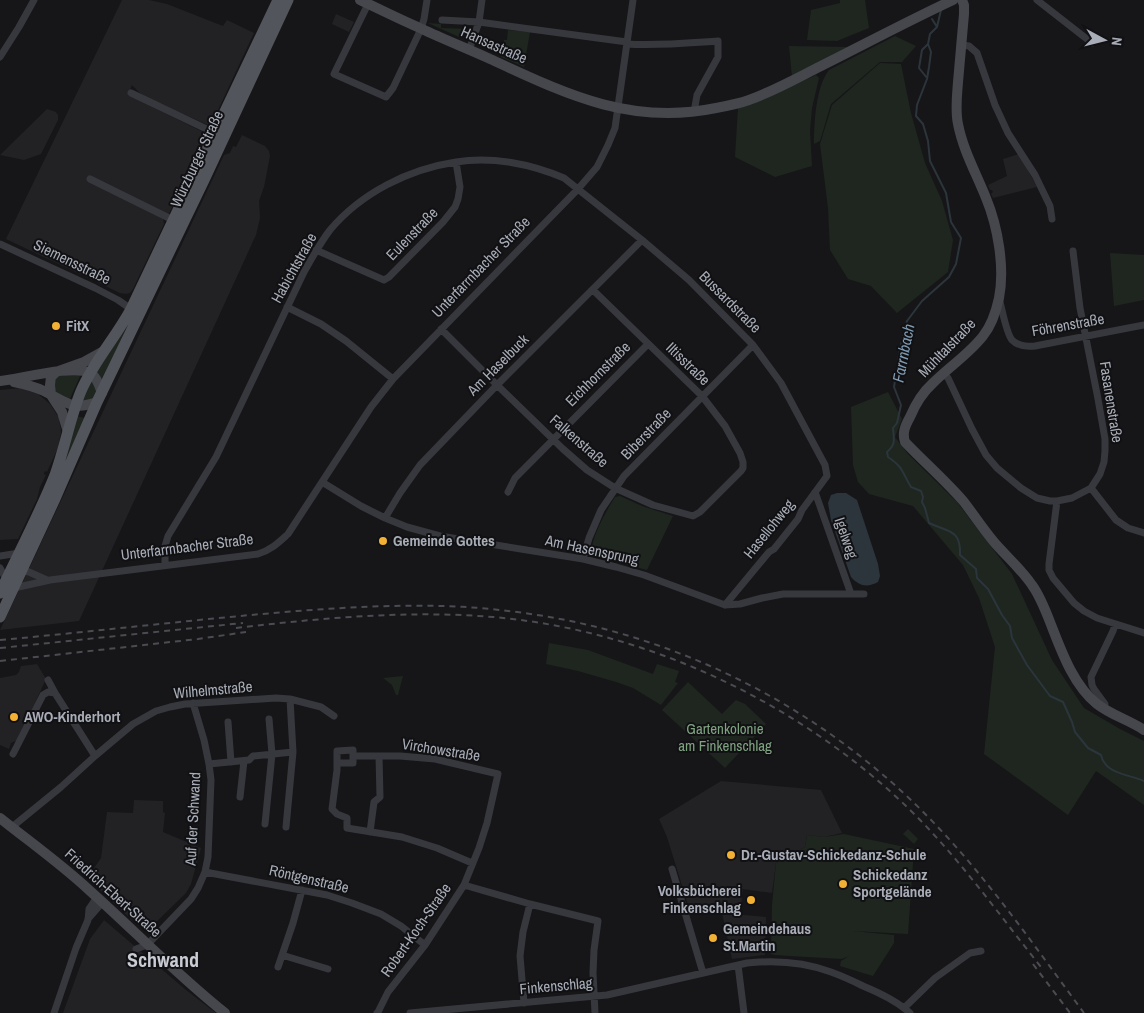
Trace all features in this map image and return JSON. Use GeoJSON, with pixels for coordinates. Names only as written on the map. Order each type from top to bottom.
{"type":"FeatureCollection","features":[{"type":"Feature","properties":{"kind":"main road","name":"Würzburger Straße"},"geometry":{"type":"LineString","coordinates":[[0,617],[10,584],[54,501],[278,0]]}},
{"type":"Feature","properties":{"kind":"main road","name":"Würzburger Straße"},"geometry":{"type":"LineString","coordinates":[[17,569],[19,553],[54,476],[76,406],[90,373],[131,309],[173,220],[288,0]]}},
{"type":"Feature","properties":{"kind":"main road","name":"Würzburger Straße"},"geometry":{"type":"LineString","coordinates":[[0,593],[10,584]]}},
{"type":"Feature","properties":{"kind":"street"},"geometry":{"type":"LineString","coordinates":[[0,57],[34,0]]}},
{"type":"Feature","properties":{"kind":"street"},"geometry":{"type":"LineString","coordinates":[[364,2],[334,74],[386,97],[393,88],[420,29],[424,19],[426,0]]}},
{"type":"Feature","properties":{"kind":"street"},"geometry":{"type":"LineString","coordinates":[[469,50],[479,22],[482,0]]}},
{"type":"Feature","properties":{"kind":"street","name":"Unterfarrnbacher Straße"},"geometry":{"type":"LineString","coordinates":[[10,584],[38,583],[258,554],[277,545],[288,534],[371,407],[393,379],[578,189],[596,167],[615,128],[633,0]]}},
{"type":"Feature","properties":{"kind":"street","name":"Mühltalstraße"},"geometry":{"type":"LineString","coordinates":[[962,0],[964,14],[957,104],[958,122],[965,150],[990,208],[996,232],[1000,271],[999,297],[986,332],[972,348],[931,384],[911,414],[904,428],[903,438],[964,503],[995,543],[1026,577],[1039,596],[1058,644],[1074,676],[1088,694],[1104,709],[1144,730]]}},
{"type":"Feature","properties":{"kind":"street"},"geometry":{"type":"LineString","coordinates":[[1037,0],[1092,43]]}},
{"type":"Feature","properties":{"kind":"street"},"geometry":{"type":"LineString","coordinates":[[618,108],[672,114],[694,112],[751,100],[950,1]]}},
{"type":"Feature","properties":{"kind":"street","name":"Hansastraße"},"geometry":{"type":"LineString","coordinates":[[364,2],[381,5],[420,29],[530,77],[590,101],[618,108]]}},
{"type":"Feature","properties":{"kind":"street"},"geometry":{"type":"LineString","coordinates":[[442,20],[479,22],[639,45],[718,41],[718,57],[697,95],[694,112]]}},
{"type":"Feature","properties":{"kind":"street"},"geometry":{"type":"LineString","coordinates":[[962,44],[969,46],[976,53],[1001,119],[1035,175],[1050,206],[1052,219]]}},
{"type":"Feature","properties":{"kind":"street","name":"Würzburger Straße"},"geometry":{"type":"LineString","coordinates":[[131,94],[219,135]]}},
{"type":"Feature","properties":{"kind":"street","name":"Habichtstraße"},"geometry":{"type":"LineString","coordinates":[[165,565],[168,536],[216,457],[304,272],[316,250],[331,230],[350,210],[370,195],[397,180],[425,169],[456,162],[488,160],[529,166],[564,178],[578,189]]}},
{"type":"Feature","properties":{"kind":"street","name":"Eulenstraße"},"geometry":{"type":"LineString","coordinates":[[316,250],[384,280],[389,277],[456,207],[460,187],[456,162]]}},
{"type":"Feature","properties":{"kind":"street","name":"Würzburger Straße"},"geometry":{"type":"LineString","coordinates":[[90,179],[173,220]]}},
{"type":"Feature","properties":{"kind":"street","name":"Bussardstraße"},"geometry":{"type":"LineString","coordinates":[[578,189],[689,280],[753,344],[781,383],[825,465]]}},
{"type":"Feature","properties":{"kind":"street","name":"Am Haselbuck"},"geometry":{"type":"LineString","coordinates":[[385,518],[400,492],[420,465],[642,240]]}},
{"type":"Feature","properties":{"kind":"street","name":"Siemensstraße"},"geometry":{"type":"LineString","coordinates":[[0,244],[95,288],[131,309]]}},
{"type":"Feature","properties":{"kind":"street","name":"Fasanenstraße"},"geometry":{"type":"LineString","coordinates":[[1073,251],[1080,308],[1105,439],[1104,462],[1100,474],[1090,488]]}},
{"type":"Feature","properties":{"kind":"street","name":"Iltisstraße"},"geometry":{"type":"LineString","coordinates":[[593,290],[702,396],[724,426],[740,453],[743,462],[741,471]]}},
{"type":"Feature","properties":{"kind":"street","name":"Föhrenstraße"},"geometry":{"type":"LineString","coordinates":[[999,297],[1008,332],[1012,340],[1017,344],[1028,347],[1144,325]]}},
{"type":"Feature","properties":{"kind":"street"},"geometry":{"type":"LineString","coordinates":[[287,307],[321,324],[346,341],[393,379]]}},
{"type":"Feature","properties":{"kind":"street","name":"Würzburger Straße"},"geometry":{"type":"LineString","coordinates":[[131,309],[131,331]]}},
{"type":"Feature","properties":{"kind":"street","name":"Falkenstraße"},"geometry":{"type":"LineString","coordinates":[[442,329],[553,439],[587,470],[615,488],[653,505],[693,516],[700,512],[741,471]]}},
{"type":"Feature","properties":{"kind":"street","name":"Eichhornstraße"},"geometry":{"type":"LineString","coordinates":[[508,492],[515,478],[648,344]]}},
{"type":"Feature","properties":{"kind":"street","name":"Biberstraße"},"geometry":{"type":"LineString","coordinates":[[583,559],[589,538],[601,510],[624,476],[753,344]]}},
{"type":"Feature","properties":{"kind":"street"},"geometry":{"type":"LineString","coordinates":[[68,432],[62,412],[51,395],[51,377],[56,372],[84,362],[104,351]]}},
{"type":"Feature","properties":{"kind":"street"},"geometry":{"type":"LineString","coordinates":[[78,370],[90,373],[99,383],[99,398],[85,406],[76,406],[67,404],[33,386],[4,381],[78,370]]}},
{"type":"Feature","properties":{"kind":"street"},"geometry":{"type":"LineString","coordinates":[[943,373],[948,378],[986,455],[997,468],[1021,488],[1029,494],[1044,500],[1057,501],[1072,498],[1090,488],[1116,520],[1128,528],[1144,533]]}},
{"type":"Feature","properties":{"kind":"street","name":"Hasellohweg"},"geometry":{"type":"LineString","coordinates":[[725,605],[798,519],[802,510],[827,476],[825,465]]}},
{"type":"Feature","properties":{"kind":"street","name":"Am Hasensprung"},"geometry":{"type":"LineString","coordinates":[[322,482],[361,506],[407,527],[440,536],[583,559],[616,567],[644,575],[725,605],[740,604],[783,594],[864,594]]}},
{"type":"Feature","properties":{"kind":"street","name":"Igelweg"},"geometry":{"type":"LineString","coordinates":[[815,492],[850,594]]}},
{"type":"Feature","properties":{"kind":"street"},"geometry":{"type":"LineString","coordinates":[[1057,501],[1049,564],[1051,574],[1074,603],[1084,611],[1097,618],[1144,633]]}},
{"type":"Feature","properties":{"kind":"street"},"geometry":{"type":"LineString","coordinates":[[0,556],[19,553]]}},
{"type":"Feature","properties":{"kind":"street"},"geometry":{"type":"LineString","coordinates":[[0,568],[10,584]]}},
{"type":"Feature","properties":{"kind":"street"},"geometry":{"type":"LineString","coordinates":[[17,569],[26,579],[38,583]]}},
{"type":"Feature","properties":{"kind":"street","name":"Unterfarrnbacher Straße"},"geometry":{"type":"LineString","coordinates":[[17,569],[50,580]]}},
{"type":"Feature","properties":{"kind":"street"},"geometry":{"type":"LineString","coordinates":[[1104,709],[1105,704],[1092,685],[1091,676],[1115,624]]}},
{"type":"Feature","properties":{"kind":"street"},"geometry":{"type":"LineString","coordinates":[[48,680],[95,756]]}},
{"type":"Feature","properties":{"kind":"street"},"geometry":{"type":"LineString","coordinates":[[13,754],[43,695],[48,692],[55,693]]}},
{"type":"Feature","properties":{"kind":"street","name":"Wilhelmstraße"},"geometry":{"type":"LineString","coordinates":[[4,823],[61,788],[132,724],[156,711],[193,703],[276,698],[290,699],[321,707],[334,716]]}},
{"type":"Feature","properties":{"kind":"street"},"geometry":{"type":"LineString","coordinates":[[286,828],[293,752],[290,699]]}},
{"type":"Feature","properties":{"kind":"street","name":"Auf der Schwand"},"geometry":{"type":"LineString","coordinates":[[147,944],[191,899],[205,872],[208,857],[211,794],[209,764],[193,703]]}},
{"type":"Feature","properties":{"kind":"street"},"geometry":{"type":"LineString","coordinates":[[265,824],[272,754],[269,719]]}},
{"type":"Feature","properties":{"kind":"street"},"geometry":{"type":"LineString","coordinates":[[228,722],[231,762]]}},
{"type":"Feature","properties":{"kind":"street","name":"Virchowstraße"},"geometry":{"type":"LineString","coordinates":[[353,750],[353,756],[353,763],[337,763],[337,751],[353,750]]}},
{"type":"Feature","properties":{"kind":"street","name":"Auf der Schwand"},"geometry":{"type":"LineString","coordinates":[[209,764],[248,760],[253,756],[293,752]]}},
{"type":"Feature","properties":{"kind":"street","name":"Virchowstraße"},"geometry":{"type":"LineString","coordinates":[[353,756],[400,756],[435,760],[498,774]]}},
{"type":"Feature","properties":{"kind":"street","name":"Virchowstraße"},"geometry":{"type":"LineString","coordinates":[[370,832],[374,802],[380,798],[379,756]]}},
{"type":"Feature","properties":{"kind":"street"},"geometry":{"type":"LineString","coordinates":[[240,797],[244,760]]}},
{"type":"Feature","properties":{"kind":"street"},"geometry":{"type":"LineString","coordinates":[[337,763],[332,810],[347,818],[347,828],[402,837],[423,843],[472,863]]}},
{"type":"Feature","properties":{"kind":"street","name":"Robert-Koch-Straße"},"geometry":{"type":"LineString","coordinates":[[379,1013],[388,992],[425,945],[464,885],[486,823],[498,774]]}},
{"type":"Feature","properties":{"kind":"street","name":"Friedrich-Ebert-Straße"},"geometry":{"type":"LineString","coordinates":[[4,823],[58,863],[191,985],[226,1013]]}},
{"type":"Feature","properties":{"kind":"street"},"geometry":{"type":"LineString","coordinates":[[672,869],[703,973]]}},
{"type":"Feature","properties":{"kind":"street","name":"Röntgenstraße"},"geometry":{"type":"LineString","coordinates":[[205,872],[327,895],[352,903],[381,914],[401,926],[425,945]]}},
{"type":"Feature","properties":{"kind":"street"},"geometry":{"type":"LineString","coordinates":[[464,885],[598,921],[594,958],[595,1013]]}},
{"type":"Feature","properties":{"kind":"street"},"geometry":{"type":"LineString","coordinates":[[278,967],[302,890]]}},
{"type":"Feature","properties":{"kind":"street"},"geometry":{"type":"LineString","coordinates":[[54,1013],[76,948],[88,920],[89,909],[100,900]]}},
{"type":"Feature","properties":{"kind":"street"},"geometry":{"type":"LineString","coordinates":[[524,1003],[520,956],[523,932],[530,904]]}},
{"type":"Feature","properties":{"kind":"street"},"geometry":{"type":"LineString","coordinates":[[136,949],[147,944]]}},
{"type":"Feature","properties":{"kind":"street"},"geometry":{"type":"LineString","coordinates":[[907,1010],[935,978],[970,953],[980,951]]}},
{"type":"Feature","properties":{"kind":"street"},"geometry":{"type":"LineString","coordinates":[[282,955],[328,969]]}},
{"type":"Feature","properties":{"kind":"street","name":"Finkenschlag"},"geometry":{"type":"LineString","coordinates":[[410,1013],[594,997],[738,965],[768,961],[796,963],[832,972],[879,993],[907,1010]]}},
{"type":"Feature","properties":{"kind":"street"},"geometry":{"type":"LineString","coordinates":[[738,965],[744,1013]]}},
{"type":"Feature","properties":{"kind":"shaded area"},"geometry":{"type":"Polygon","coordinates":[[[122,0],[149,0],[167,4],[223,26],[227,20],[254,33],[212,123],[208,125],[143,96],[132,85],[128,95],[201,131],[205,136],[166,220],[163,219],[164,224],[133,289],[130,293],[126,294],[120,293],[6,239],[122,0]]]}},
{"type":"Feature","properties":{"kind":"shaded area"},"geometry":{"type":"Polygon","coordinates":[[[336,14],[354,22],[349,32],[332,24],[336,14]]]}},
{"type":"Feature","properties":{"kind":"shaded area"},"geometry":{"type":"Polygon","coordinates":[[[47,109],[56,112],[58,120],[41,154],[24,160],[0,155],[47,109]]]}},
{"type":"Feature","properties":{"kind":"shaded area"},"geometry":{"type":"Polygon","coordinates":[[[242,135],[265,146],[270,156],[264,187],[259,201],[260,218],[256,235],[79,621],[0,630],[224,155],[230,153],[233,146],[236,147],[242,135]]]}},
{"type":"Feature","properties":{"kind":"shaded area"},"geometry":{"type":"Polygon","coordinates":[[[1019,154],[1037,187],[993,198],[991,194],[993,192],[988,185],[1007,176],[1003,159],[1019,154]]]}},
{"type":"Feature","properties":{"kind":"shaded area"},"geometry":{"type":"Polygon","coordinates":[[[21,388],[38,394],[50,404],[59,418],[61,432],[58,448],[47,472],[45,471],[44,473],[46,475],[37,499],[18,539],[0,540],[0,390],[21,388]]]}},
{"type":"Feature","properties":{"kind":"shaded area"},"geometry":{"type":"Polygon","coordinates":[[[846,493],[857,500],[878,564],[880,576],[878,582],[874,584],[863,585],[851,577],[831,520],[828,503],[831,495],[846,493]]]}},
{"type":"Feature","properties":{"kind":"shaded area"},"geometry":{"type":"Polygon","coordinates":[[[37,664],[46,679],[18,740],[11,743],[9,749],[0,745],[0,678],[16,675],[21,666],[37,664]]]}},
{"type":"Feature","properties":{"kind":"shaded area","name":"Dr.-Gustav-Schickedanz-Schule"},"geometry":{"type":"Polygon","coordinates":[[[721,781],[821,790],[842,833],[824,837],[807,835],[805,847],[776,863],[772,893],[743,889],[740,913],[689,908],[667,837],[659,819],[721,781]]]}},
{"type":"Feature","properties":{"kind":"shaded area"},"geometry":{"type":"Polygon","coordinates":[[[134,800],[163,801],[163,812],[165,813],[163,832],[201,848],[191,884],[186,893],[151,927],[138,914],[132,920],[87,878],[101,858],[107,812],[133,813],[134,800]]]}},
{"type":"Feature","properties":{"kind":"shaded area"},"geometry":{"type":"Polygon","coordinates":[[[722,913],[766,917],[765,955],[732,959],[722,913]]]}},
{"type":"Feature","properties":{"kind":"shaded area"},"geometry":{"type":"Polygon","coordinates":[[[104,920],[216,1013],[63,1013],[90,939],[104,920]]]}},
{"type":"Feature","properties":{"kind":"green space"},"geometry":{"type":"Polygon","coordinates":[[[840,0],[865,0],[869,28],[837,41],[807,40],[811,10],[840,3],[840,0]]]}},
{"type":"Feature","properties":{"kind":"green space"},"geometry":{"type":"Polygon","coordinates":[[[428,23],[441,24],[441,28],[472,29],[465,37],[459,37],[428,23]]]}},
{"type":"Feature","properties":{"kind":"green space"},"geometry":{"type":"Polygon","coordinates":[[[508,30],[530,32],[524,67],[501,57],[504,40],[507,40],[508,30]]]}},
{"type":"Feature","properties":{"kind":"green space"},"geometry":{"type":"Polygon","coordinates":[[[895,36],[916,46],[902,62],[880,62],[831,104],[820,141],[814,144],[815,116],[821,85],[829,70],[895,36]]]}},
{"type":"Feature","properties":{"kind":"green space"},"geometry":{"type":"Polygon","coordinates":[[[789,46],[849,47],[792,77],[789,46]]]}},
{"type":"Feature","properties":{"kind":"green space"},"geometry":{"type":"Polygon","coordinates":[[[880,63],[901,64],[911,113],[925,163],[942,201],[953,240],[948,272],[897,313],[871,286],[848,279],[830,250],[828,208],[820,144],[832,105],[880,63]]]}},
{"type":"Feature","properties":{"kind":"green space"},"geometry":{"type":"Polygon","coordinates":[[[816,75],[819,78],[812,108],[810,131],[812,166],[775,177],[735,157],[738,108],[752,104],[816,75]]]}},
{"type":"Feature","properties":{"kind":"green space"},"geometry":{"type":"Polygon","coordinates":[[[1110,253],[1144,255],[1144,300],[1114,306],[1110,253]]]}},
{"type":"Feature","properties":{"kind":"green space"},"geometry":{"type":"Polygon","coordinates":[[[129,322],[102,382],[95,373],[129,322]]]}},
{"type":"Feature","properties":{"kind":"green space"},"geometry":{"type":"Polygon","coordinates":[[[81,374],[69,401],[54,390],[56,377],[81,374]]]}},
{"type":"Feature","properties":{"kind":"green space"},"geometry":{"type":"Polygon","coordinates":[[[91,379],[97,390],[92,399],[81,403],[91,379]]]}},
{"type":"Feature","properties":{"kind":"green space"},"geometry":{"type":"Polygon","coordinates":[[[888,392],[902,419],[895,437],[908,454],[957,502],[1012,574],[1052,660],[1084,708],[1144,741],[1144,805],[1096,771],[1068,815],[984,754],[995,647],[979,598],[963,565],[913,506],[869,494],[858,482],[853,465],[851,407],[888,392]]]}},
{"type":"Feature","properties":{"kind":"green space"},"geometry":{"type":"Polygon","coordinates":[[[76,416],[85,418],[44,508],[76,416]]]}},
{"type":"Feature","properties":{"kind":"green space"},"geometry":{"type":"Polygon","coordinates":[[[620,496],[642,506],[673,516],[647,570],[592,555],[593,541],[599,525],[615,497],[620,496]]]}},
{"type":"Feature","properties":{"kind":"green space"},"geometry":{"type":"Polygon","coordinates":[[[549,643],[588,650],[653,674],[657,664],[679,671],[675,682],[678,683],[661,705],[633,688],[578,671],[546,664],[549,643]]]}},
{"type":"Feature","properties":{"kind":"green space"},"geometry":{"type":"Polygon","coordinates":[[[403,676],[398,695],[396,695],[392,685],[383,678],[403,676]]]}},
{"type":"Feature","properties":{"kind":"green space","name":"Gartenkolonie am Finkenschlag"},"geometry":{"type":"Polygon","coordinates":[[[688,682],[722,714],[736,700],[745,704],[766,724],[725,768],[662,710],[688,682]]]}},
{"type":"Feature","properties":{"kind":"green space"},"geometry":{"type":"Polygon","coordinates":[[[908,829],[918,839],[914,844],[903,834],[908,829]]]}},
{"type":"Feature","properties":{"kind":"green space","name":"Schickedanz Sportgelände"},"geometry":{"type":"Polygon","coordinates":[[[844,834],[914,849],[908,934],[853,931],[894,935],[894,943],[873,976],[840,966],[841,961],[849,956],[842,959],[771,954],[772,905],[776,863],[805,847],[807,835],[824,837],[844,834]]]}},
{"type":"Feature","properties":{"kind":"waterway","name":"Farrnbach"},"geometry":{"type":"LineString","coordinates":[[941,10],[937,27],[930,34],[928,44],[931,52],[927,79],[917,105],[916,116],[923,124],[928,141],[930,161],[946,193],[951,222],[961,238],[956,264],[949,277],[922,301],[907,321],[894,387],[901,405],[897,423],[893,428],[894,442],[887,452],[888,457],[899,467],[911,487],[921,491],[922,502],[929,523],[947,530],[956,536],[960,547],[960,555],[976,569],[977,578],[988,589],[1010,626],[1012,638],[1027,665],[1050,696],[1063,702],[1075,732],[1088,748],[1101,755],[1103,761],[1112,770],[1144,781]]}},
{"type":"Feature","properties":{"kind":"waterway","name":"Farrnbach"},"geometry":{"type":"LineString","coordinates":[[932,19],[937,27]]}},
{"type":"Feature","properties":{"kind":"waterway","name":"Farrnbach"},"geometry":{"type":"LineString","coordinates":[[927,78],[919,68],[922,50],[928,44]]}},
{"type":"Feature","properties":{"kind":"railway"},"geometry":{"type":"LineString","coordinates":[[0,640],[297,611],[376,606],[455,606],[508,611],[564,620],[619,633],[673,651],[725,673],[776,699],[824,729],[869,763],[912,801],[959,850],[1023,930],[1084,1013]]}},
{"type":"Feature","properties":{"kind":"railway"},"geometry":{"type":"LineString","coordinates":[[236,628],[364,616],[429,614],[493,617],[550,625],[606,637],[661,655],[715,677],[767,703],[816,734],[863,768],[906,806],[960,864],[1041,967]]}},
{"type":"Feature","properties":{"kind":"railway"},"geometry":{"type":"LineString","coordinates":[[0,648],[243,623]]}},
{"type":"Feature","properties":{"kind":"railway"},"geometry":{"type":"LineString","coordinates":[[0,661],[246,632]]}},
{"type":"Feature","properties":{"kind":"railway"},"geometry":{"type":"LineString","coordinates":[[1033,964],[1070,1013]]}},
{"type":"Feature","properties":{"kind":"place","name":"FitX"},"geometry":{"type":"Point","coordinates":[56,326]}},
{"type":"Feature","properties":{"kind":"place","name":"Gemeinde Gottes"},"geometry":{"type":"Point","coordinates":[383,541]}},
{"type":"Feature","properties":{"kind":"place","name":"AWO-Kinderhort"},"geometry":{"type":"Point","coordinates":[14,717]}},
{"type":"Feature","properties":{"kind":"place","name":"Dr.-Gustav-Schickedanz-Schule"},"geometry":{"type":"Point","coordinates":[731,855]}},
{"type":"Feature","properties":{"kind":"place","name":"Schickedanz Sportgelände"},"geometry":{"type":"Point","coordinates":[843,884]}},
{"type":"Feature","properties":{"kind":"place","name":"Volksbücherei Finkenschlag"},"geometry":{"type":"Point","coordinates":[751,900]}},
{"type":"Feature","properties":{"kind":"place","name":"Gemeindehaus St.Martin"},"geometry":{"type":"Point","coordinates":[713,938]}},
{"type":"Feature","properties":{"kind":"district","name":"Schwand"},"geometry":{"type":"Point","coordinates":[163,960]}}]}
